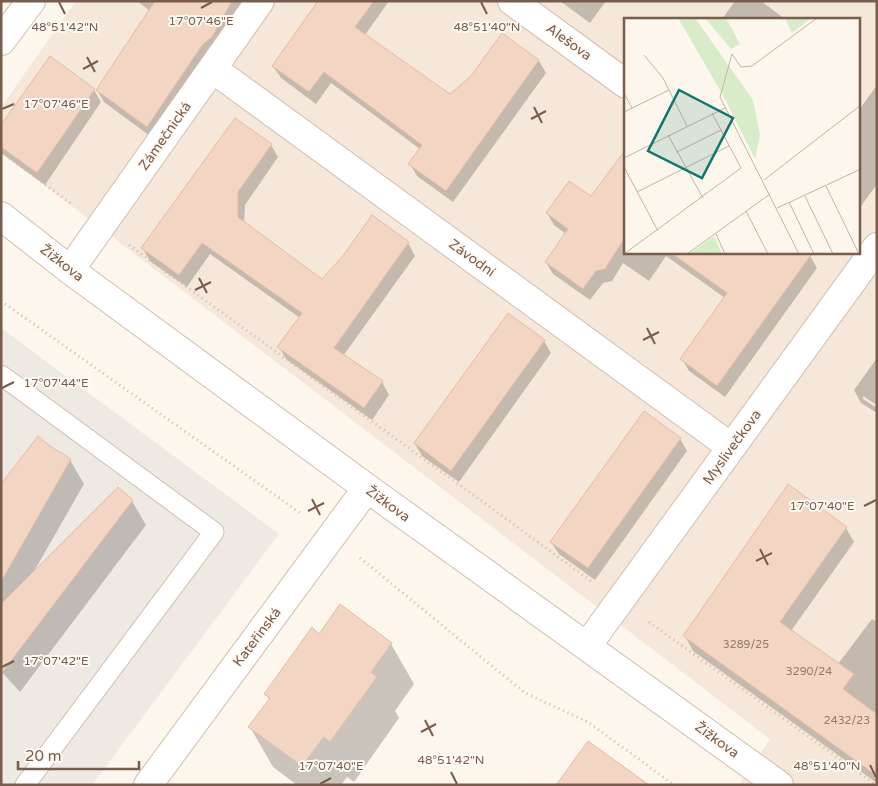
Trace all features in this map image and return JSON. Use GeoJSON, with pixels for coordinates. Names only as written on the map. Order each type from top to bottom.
{"type":"FeatureCollection","features":[{"type":"Feature","properties":{"kind":"street"},"geometry":{"type":"LineString","coordinates":[[1,41],[30,1]]}},
{"type":"Feature","properties":{"kind":"street","name":"Zámečnická"},"geometry":{"type":"LineString","coordinates":[[70,270],[260,1]]}},
{"type":"Feature","properties":{"kind":"street","name":"Alešova"},"geometry":{"type":"LineString","coordinates":[[512,1],[624,83]]}},
{"type":"Feature","properties":{"kind":"street","name":"Závodní"},"geometry":{"type":"LineString","coordinates":[[212,69],[731,447]]}},
{"type":"Feature","properties":{"kind":"street","name":"Žižkova"},"geometry":{"type":"LineString","coordinates":[[1,216],[70,270],[367,488],[779,785]]}},
{"type":"Feature","properties":{"kind":"street","name":"Myslivečkova"},"geometry":{"type":"LineString","coordinates":[[587,646],[870,256]]}},
{"type":"Feature","properties":{"kind":"street","name":"Kateřinská"},"geometry":{"type":"LineString","coordinates":[[148,785],[367,488]]}},
{"type":"Feature","properties":{"kind":"lane"},"geometry":{"type":"LineString","coordinates":[[1,375],[214,532],[25,785]]}},
{"type":"Feature","properties":{"kind":"path"},"geometry":{"type":"LineString","coordinates":[[1,152],[619,601],[876,785]]}},
{"type":"Feature","properties":{"kind":"shaded area"},"geometry":{"type":"Polygon","coordinates":[[[76,1],[877,1],[877,785],[739,785],[770,739],[1,152],[1,107],[76,1]]]}},
{"type":"Feature","properties":{"kind":"shaded area"},"geometry":{"type":"Polygon","coordinates":[[[1,328],[279,534],[92,785],[1,785],[1,328]]]}},
{"type":"Feature","properties":{"kind":"building"},"geometry":{"type":"Polygon","coordinates":[[[155,1],[232,1],[212,37],[203,44],[147,127],[96,90],[155,1]]]}},
{"type":"Feature","properties":{"kind":"building"},"geometry":{"type":"Polygon","coordinates":[[[318,1],[374,1],[355,27],[450,94],[471,76],[502,33],[539,60],[446,191],[408,164],[422,145],[324,72],[309,92],[272,66],[318,1]]]}},
{"type":"Feature","properties":{"kind":"building"},"geometry":{"type":"Polygon","coordinates":[[[50,56],[95,89],[37,173],[1,147],[1,125],[50,56]]]}},
{"type":"Feature","properties":{"kind":"building"},"geometry":{"type":"Polygon","coordinates":[[[235,118],[272,144],[238,192],[238,217],[322,279],[342,257],[372,215],[409,242],[334,348],[383,381],[364,408],[277,347],[302,313],[202,243],[179,275],[141,248],[235,118]]]}},
{"type":"Feature","properties":{"kind":"building"},"geometry":{"type":"Polygon","coordinates":[[[624,152],[624,239],[605,269],[596,271],[583,289],[545,262],[568,229],[546,213],[569,181],[591,196],[624,152]]]}},
{"type":"Feature","properties":{"kind":"building"},"geometry":{"type":"Polygon","coordinates":[[[673,254],[812,254],[717,386],[680,359],[727,293],[673,254]]]}},
{"type":"Feature","properties":{"kind":"building"},"geometry":{"type":"Polygon","coordinates":[[[508,313],[545,340],[451,471],[414,443],[508,313]]]}},
{"type":"Feature","properties":{"kind":"building"},"geometry":{"type":"Polygon","coordinates":[[[644,411],[681,438],[588,568],[550,542],[644,411]]]}},
{"type":"Feature","properties":{"kind":"building"},"geometry":{"type":"Polygon","coordinates":[[[38,436],[71,459],[1,582],[1,484],[38,436]]]}},
{"type":"Feature","properties":{"kind":"building"},"geometry":{"type":"Polygon","coordinates":[[[788,484],[847,527],[780,622],[854,674],[843,689],[877,714],[877,776],[683,636],[788,484]]]}},
{"type":"Feature","properties":{"kind":"building"},"geometry":{"type":"Polygon","coordinates":[[[118,487],[133,500],[1,674],[1,604],[118,487]]]}},
{"type":"Feature","properties":{"kind":"building"},"geometry":{"type":"Polygon","coordinates":[[[340,604],[392,643],[371,672],[377,677],[330,742],[324,737],[302,766],[248,727],[270,698],[264,694],[312,627],[319,634],[340,604]]]}},
{"type":"Feature","properties":{"kind":"building"},"geometry":{"type":"Polygon","coordinates":[[[588,741],[649,785],[556,785],[588,741]]]}}]}
